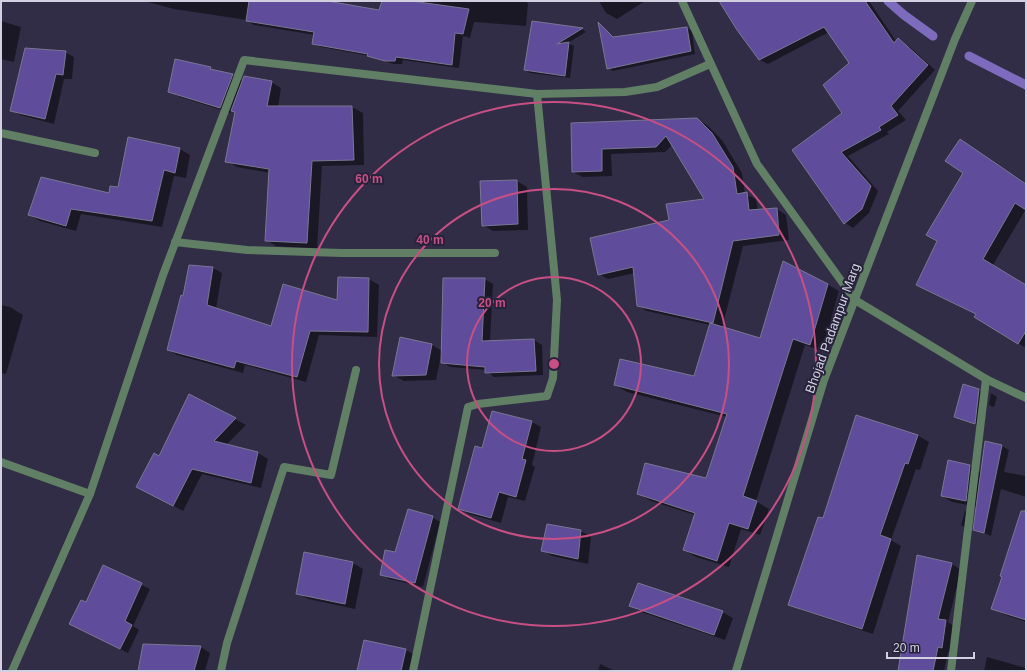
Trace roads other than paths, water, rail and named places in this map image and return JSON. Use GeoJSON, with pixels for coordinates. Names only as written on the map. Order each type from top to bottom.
{"type":"FeatureCollection","features":[{"type":"Feature","properties":{"kind":"street"},"geometry":{"type":"LineString","coordinates":[[682,1],[757,164],[855,300],[986,379],[1026,398]]}},
{"type":"Feature","properties":{"kind":"street","name":"Bhojad Padampur Marg"},"geometry":{"type":"LineString","coordinates":[[736,671],[824,380],[955,39],[972,1]]}},
{"type":"Feature","properties":{"kind":"street"},"geometry":{"type":"LineString","coordinates":[[12,671],[90,494],[176,242],[244,60],[537,94],[625,92],[657,87],[710,64]]}},
{"type":"Feature","properties":{"kind":"street"},"geometry":{"type":"LineString","coordinates":[[413,671],[468,408],[478,404],[547,396],[553,378],[557,300],[537,94]]}},
{"type":"Feature","properties":{"kind":"street"},"geometry":{"type":"LineString","coordinates":[[1,134],[95,153]]}},
{"type":"Feature","properties":{"kind":"street"},"geometry":{"type":"LineString","coordinates":[[176,242],[247,250],[334,253],[495,253]]}},
{"type":"Feature","properties":{"kind":"street"},"geometry":{"type":"LineString","coordinates":[[221,671],[227,642],[284,467],[331,476],[356,370]]}},
{"type":"Feature","properties":{"kind":"street"},"geometry":{"type":"LineString","coordinates":[[951,671],[986,379]]}},
{"type":"Feature","properties":{"kind":"street"},"geometry":{"type":"LineString","coordinates":[[1,462],[90,494]]}},
{"type":"Feature","properties":{"kind":"waterway"},"geometry":{"type":"LineString","coordinates":[[888,1],[904,15],[933,36]]}},
{"type":"Feature","properties":{"kind":"waterway"},"geometry":{"type":"LineString","coordinates":[[969,56],[1026,85]]}}]}
